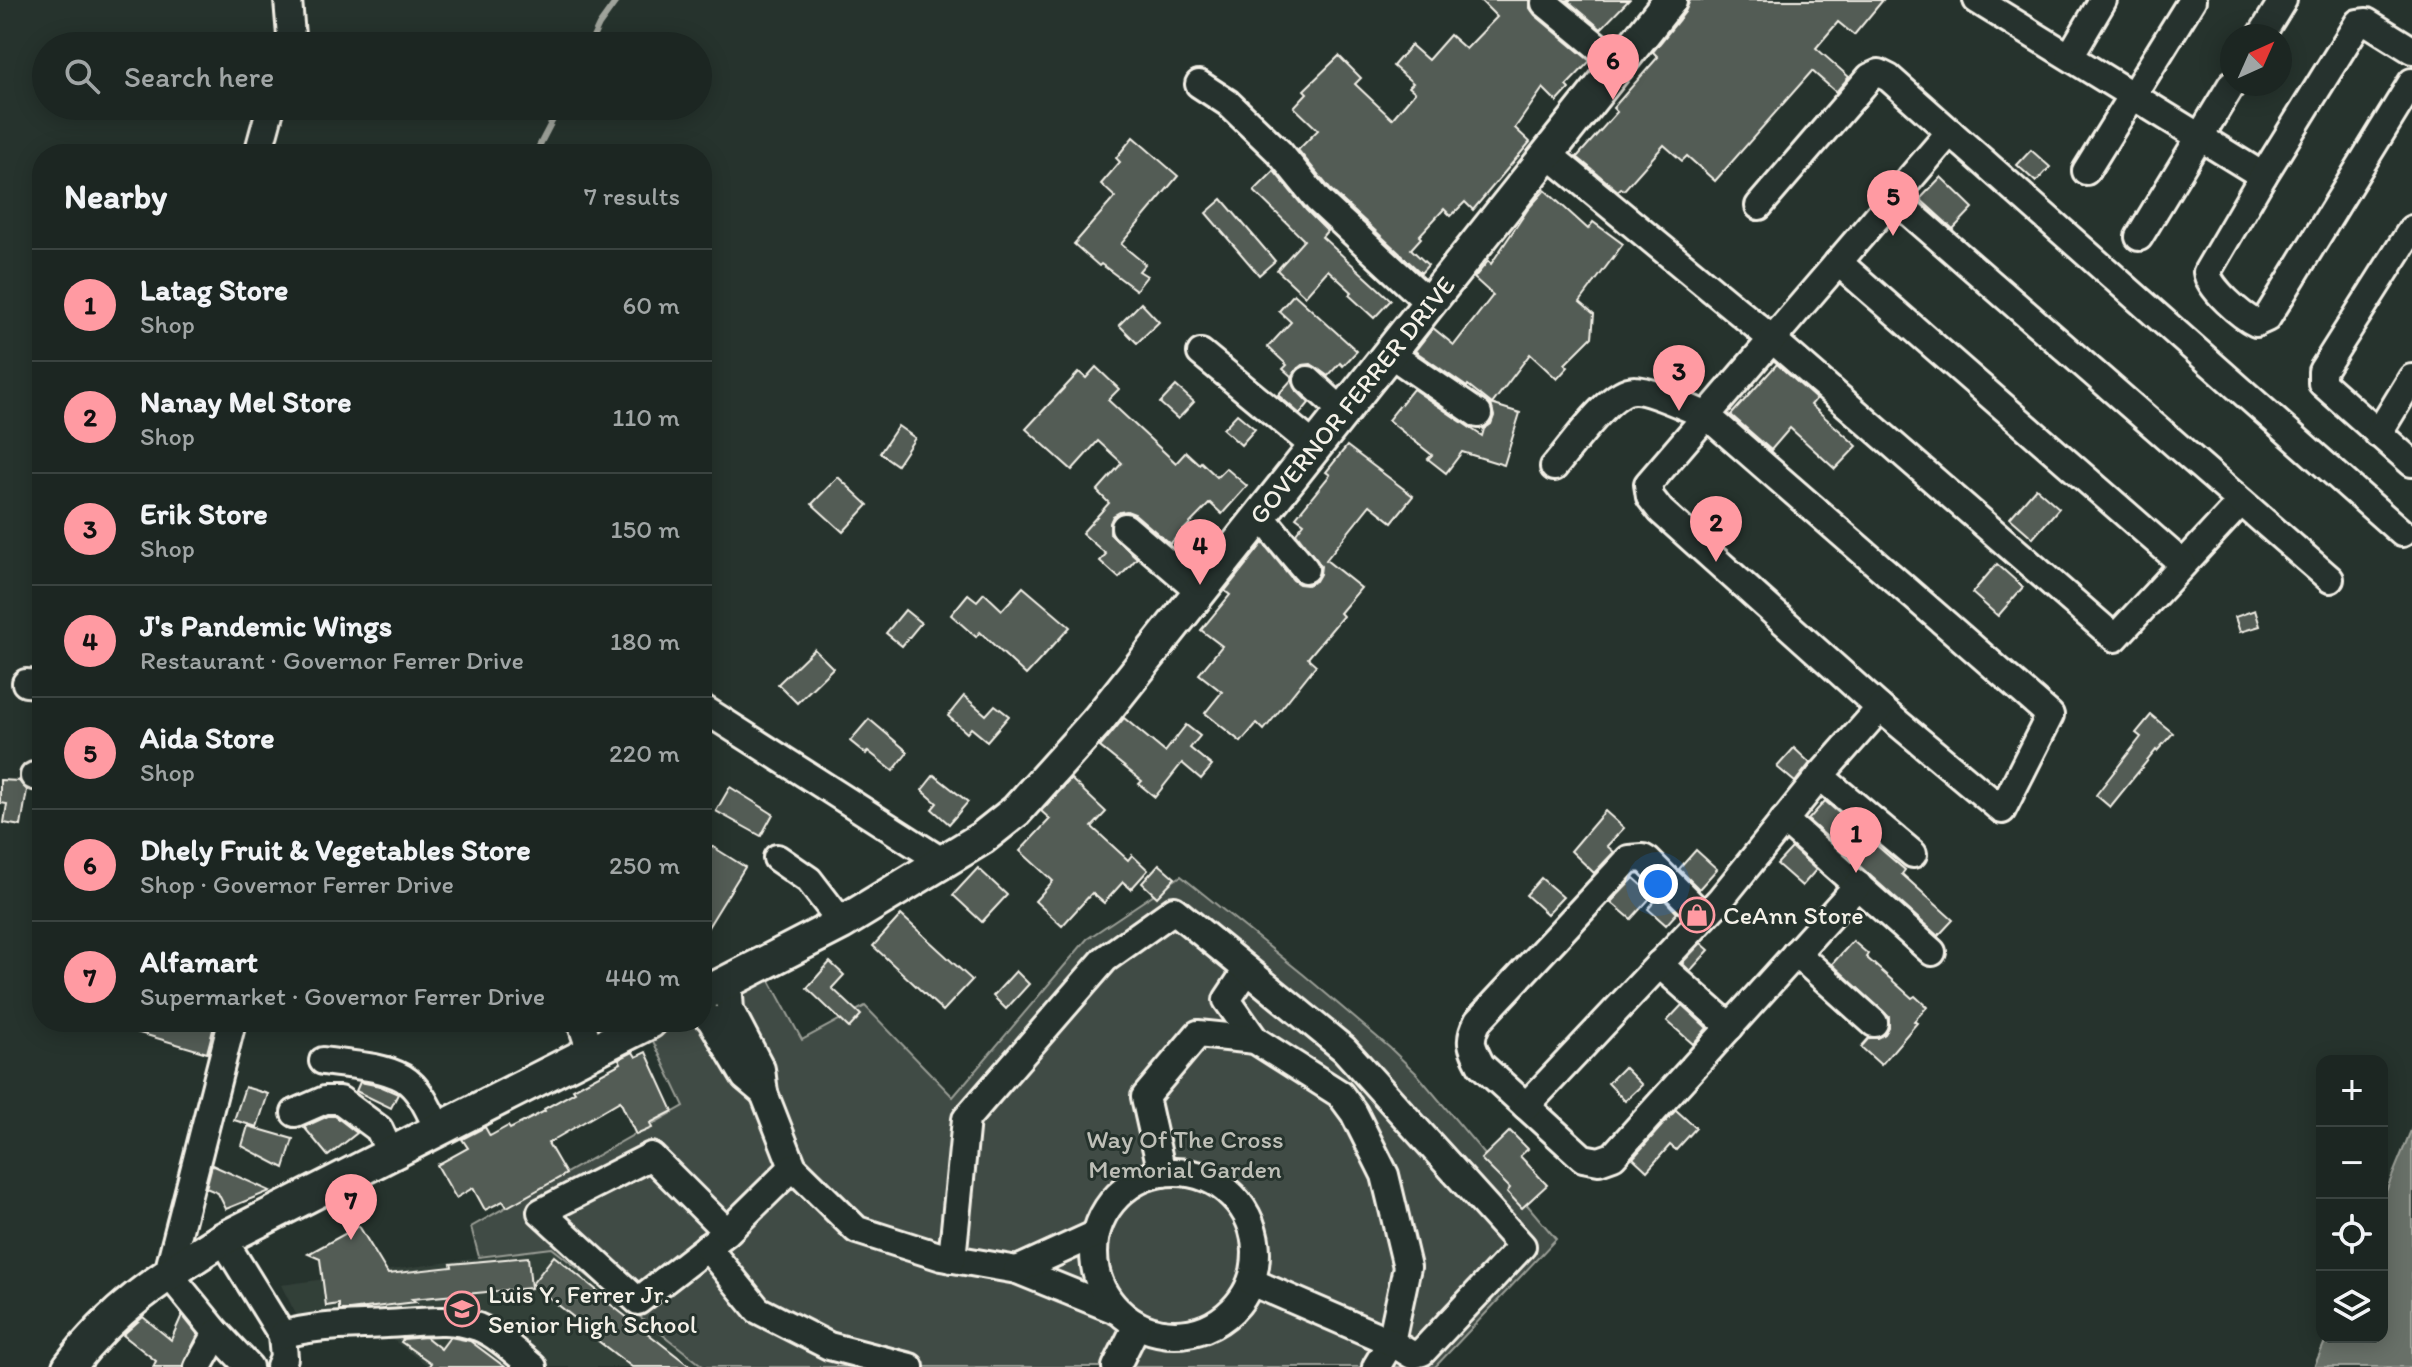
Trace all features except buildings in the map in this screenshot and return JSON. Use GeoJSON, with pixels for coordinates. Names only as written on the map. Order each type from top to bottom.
{"type":"FeatureCollection","features":[{"type":"Feature","properties":{"kind":"main road","name":"GOVERNOR FERRER DRIVE"},"geometry":{"type":"LineString","coordinates":[[712,991],[842,923],[982,838],[1016,811],[1098,720],[1670,0]]}},
{"type":"Feature","properties":{"kind":"main road"},"geometry":{"type":"LineString","coordinates":[[69,1367],[85,1345],[121,1308],[168,1273],[223,1239],[438,1129],[586,1037],[607,1032]]}},
{"type":"Feature","properties":{"kind":"street"},"geometry":{"type":"LineString","coordinates":[[1977,0],[2012,9],[2070,56],[2263,176]]}},
{"type":"Feature","properties":{"kind":"street"},"geometry":{"type":"LineString","coordinates":[[2070,56],[2103,0]]}},
{"type":"Feature","properties":{"kind":"street"},"geometry":{"type":"LineString","coordinates":[[2086,171],[2192,0]]}},
{"type":"Feature","properties":{"kind":"street"},"geometry":{"type":"LineString","coordinates":[[2268,24],[2283,0]]}},
{"type":"Feature","properties":{"kind":"street"},"geometry":{"type":"LineString","coordinates":[[1545,3],[1619,64]]}},
{"type":"Feature","properties":{"kind":"street"},"geometry":{"type":"LineString","coordinates":[[292,32],[295,6]]}},
{"type":"Feature","properties":{"kind":"street"},"geometry":{"type":"LineString","coordinates":[[2412,50],[2367,22],[2358,23],[2263,176],[2207,272],[2208,281],[2247,318],[2256,323],[2267,318],[2412,82]]}},
{"type":"Feature","properties":{"kind":"street"},"geometry":{"type":"LineString","coordinates":[[1759,206],[1870,77],[1879,73],[1889,78],[2402,533]]}},
{"type":"Feature","properties":{"kind":"street"},"geometry":{"type":"LineString","coordinates":[[1199,84],[1228,103],[1279,152],[1318,200],[1429,303]]}},
{"type":"Feature","properties":{"kind":"street"},"geometry":{"type":"LineString","coordinates":[[2139,237],[2225,96]]}},
{"type":"Feature","properties":{"kind":"street"},"geometry":{"type":"LineString","coordinates":[[261,144],[267,120]]}},
{"type":"Feature","properties":{"kind":"street"},"geometry":{"type":"LineString","coordinates":[[1554,467],[1585,429],[1622,393],[1633,389],[1706,415],[2050,715],[2002,810],[1880,708],[1661,511],[1650,497],[1648,484],[1706,415],[1773,340],[1950,132]]}},
{"type":"Feature","properties":{"kind":"street"},"geometry":{"type":"LineString","coordinates":[[1548,154],[1773,340],[2115,638],[2241,502]]}},
{"type":"Feature","properties":{"kind":"street"},"geometry":{"type":"LineString","coordinates":[[1893,198],[2330,579]]}},
{"type":"Feature","properties":{"kind":"street"},"geometry":{"type":"LineString","coordinates":[[2412,229],[2322,371],[2322,383],[2412,463]]}},
{"type":"Feature","properties":{"kind":"street"},"geometry":{"type":"LineString","coordinates":[[1838,262],[2183,564]]}},
{"type":"Feature","properties":{"kind":"street"},"geometry":{"type":"LineString","coordinates":[[1201,353],[1315,447]]}},
{"type":"Feature","properties":{"kind":"street"},"geometry":{"type":"LineString","coordinates":[[1389,353],[1478,414]]}},
{"type":"Feature","properties":{"kind":"street"},"geometry":{"type":"LineString","coordinates":[[2378,434],[2412,378]]}},
{"type":"Feature","properties":{"kind":"street"},"geometry":{"type":"LineString","coordinates":[[1308,380],[1342,411]]}},
{"type":"Feature","properties":{"kind":"street"},"geometry":{"type":"LineString","coordinates":[[1260,515],[1305,569]]}},
{"type":"Feature","properties":{"kind":"street"},"geometry":{"type":"LineString","coordinates":[[1125,527],[1200,591]]}},
{"type":"Feature","properties":{"kind":"street"},"geometry":{"type":"LineString","coordinates":[[1526,1106],[1704,917],[1880,708]]}},
{"type":"Feature","properties":{"kind":"street"},"geometry":{"type":"LineString","coordinates":[[712,714],[943,862]]}},
{"type":"Feature","properties":{"kind":"street"},"geometry":{"type":"LineString","coordinates":[[1820,776],[1913,854]]}},
{"type":"Feature","properties":{"kind":"street"},"geometry":{"type":"LineString","coordinates":[[1784,820],[1932,952]]}},
{"type":"Feature","properties":{"kind":"street"},"geometry":{"type":"LineString","coordinates":[[1704,917],[1643,858],[1633,857],[1478,1021],[1472,1033],[1472,1047],[1481,1065],[1583,1158],[1599,1161],[1613,1156],[1858,885]]}},
{"type":"Feature","properties":{"kind":"street"},"geometry":{"type":"LineString","coordinates":[[777,858],[809,880],[842,923]]}},
{"type":"Feature","properties":{"kind":"street"},"geometry":{"type":"LineString","coordinates":[[952,1259],[966,1119],[1105,959],[1174,910],[1344,1049],[1522,1246],[1422,1352],[1412,1355],[1391,1342],[1252,1282]]}},
{"type":"Feature","properties":{"kind":"street"},"geometry":{"type":"LineString","coordinates":[[1796,953],[1874,1023]]}},
{"type":"Feature","properties":{"kind":"street"},"geometry":{"type":"LineString","coordinates":[[1659,964],[1730,1027]]}},
{"type":"Feature","properties":{"kind":"street"},"geometry":{"type":"LineString","coordinates":[[1162,1173],[1145,1097],[1227,1000],[1247,970]]}},
{"type":"Feature","properties":{"kind":"street"},"geometry":{"type":"LineString","coordinates":[[712,996],[730,1010],[761,1069],[764,1093],[793,1167],[857,1230],[952,1259],[1017,1270],[1127,1318],[1176,1335],[1203,1331],[1234,1311],[1252,1282],[1257,1253],[1252,1226],[1233,1196],[1207,1179],[1176,1172],[1138,1180],[1118,1195],[1104,1213],[1096,1234],[1095,1266],[1101,1288],[1127,1318]]}},
{"type":"Feature","properties":{"kind":"street"},"geometry":{"type":"LineString","coordinates":[[1227,1000],[1255,1040],[1340,1094],[1354,1113],[1385,1175],[1407,1267],[1391,1342],[1376,1367]]}},
{"type":"Feature","properties":{"kind":"street"},"geometry":{"type":"LineString","coordinates":[[712,1022],[745,1077],[764,1093]]}},
{"type":"Feature","properties":{"kind":"street"},"geometry":{"type":"LineString","coordinates":[[229,1032],[168,1273],[249,1367]]}},
{"type":"Feature","properties":{"kind":"street"},"geometry":{"type":"LineString","coordinates":[[1198,1034],[1255,1040]]}},
{"type":"Feature","properties":{"kind":"street"},"geometry":{"type":"LineString","coordinates":[[323,1061],[373,1068],[404,1078],[425,1103],[438,1129]]}},
{"type":"Feature","properties":{"kind":"street"},"geometry":{"type":"LineString","coordinates":[[295,1113],[325,1100],[340,1100],[379,1129],[390,1153]]}},
{"type":"Feature","properties":{"kind":"street"},"geometry":{"type":"LineString","coordinates":[[793,1167],[717,1239],[638,1301],[541,1212],[651,1156],[717,1239],[758,1310],[829,1346],[910,1367]]}},
{"type":"Feature","properties":{"kind":"street"},"geometry":{"type":"LineString","coordinates":[[1017,1270],[1096,1234]]}},
{"type":"Feature","properties":{"kind":"street"},"geometry":{"type":"LineString","coordinates":[[223,1239],[282,1335],[284,1358],[280,1367]]}},
{"type":"Feature","properties":{"kind":"street"},"geometry":{"type":"LineString","coordinates":[[1116,1367],[1127,1318]]}},
{"type":"Feature","properties":{"kind":"street"},"geometry":{"type":"LineString","coordinates":[[282,1335],[308,1327],[441,1320],[463,1323],[493,1335],[533,1367]]}},
{"type":"Feature","properties":{"kind":"street"},"geometry":{"type":"LineString","coordinates":[[198,1367],[217,1333]]}},
{"type":"Feature","properties":{"kind":"shaded area"},"geometry":{"type":"Polygon","coordinates":[[[2412,1128],[2412,1367],[2314,1367],[2324,1343],[2388,1343],[2388,1186],[2412,1128]]]}},
{"type":"Feature","properties":{"kind":"shaded area","name":"Luis Y. Ferrer Jr. Senior High School"},"geometry":{"type":"Polygon","coordinates":[[[552,1248],[704,1367],[429,1367],[385,1334],[307,1336],[281,1285],[552,1248]]]}},
{"type":"Feature","properties":{"kind":"green space","name":"Way Of The Cross Memorial Garden"},"geometry":{"type":"Polygon","coordinates":[[[1181,876],[1304,975],[1417,1074],[1556,1239],[1435,1367],[704,1367],[552,1248],[479,1257],[471,1227],[684,1106],[652,1039],[665,1032],[712,1032],[712,1007],[768,977],[802,1040],[865,1006],[953,1097],[1087,939],[1181,876]]]}},
{"type":"Feature","properties":{"kind":"waterway"},"geometry":{"type":"LineString","coordinates":[[596,32],[617,0]]}},
{"type":"Feature","properties":{"kind":"waterway"},"geometry":{"type":"LineString","coordinates":[[540,144],[553,120]]}},
{"type":"Feature","properties":{"kind":"place","name":"Dhely Fruit & Vegetables Store"},"geometry":{"type":"Point","coordinates":[1613,100]}},
{"type":"Feature","properties":{"kind":"place","name":"Aida Store"},"geometry":{"type":"Point","coordinates":[1893,236]}},
{"type":"Feature","properties":{"kind":"place","name":"Erik Store"},"geometry":{"type":"Point","coordinates":[1679,411]}},
{"type":"Feature","properties":{"kind":"place","name":"Nanay Mel Store"},"geometry":{"type":"Point","coordinates":[1716,562]}},
{"type":"Feature","properties":{"kind":"place","name":"J's Pandemic Wings"},"geometry":{"type":"Point","coordinates":[1200,585]}},
{"type":"Feature","properties":{"kind":"place","name":"Latag Store"},"geometry":{"type":"Point","coordinates":[1856,873]}},
{"type":"Feature","properties":{"kind":"place","name":"CeAnn Store"},"geometry":{"type":"Point","coordinates":[1697,915]}},
{"type":"Feature","properties":{"kind":"place","name":"Alfamart"},"geometry":{"type":"Point","coordinates":[351,1240]}},
{"type":"Feature","properties":{"kind":"place","name":"Luis Y. Ferrer Jr. Senior High School"},"geometry":{"type":"Point","coordinates":[462,1309]}}]}
